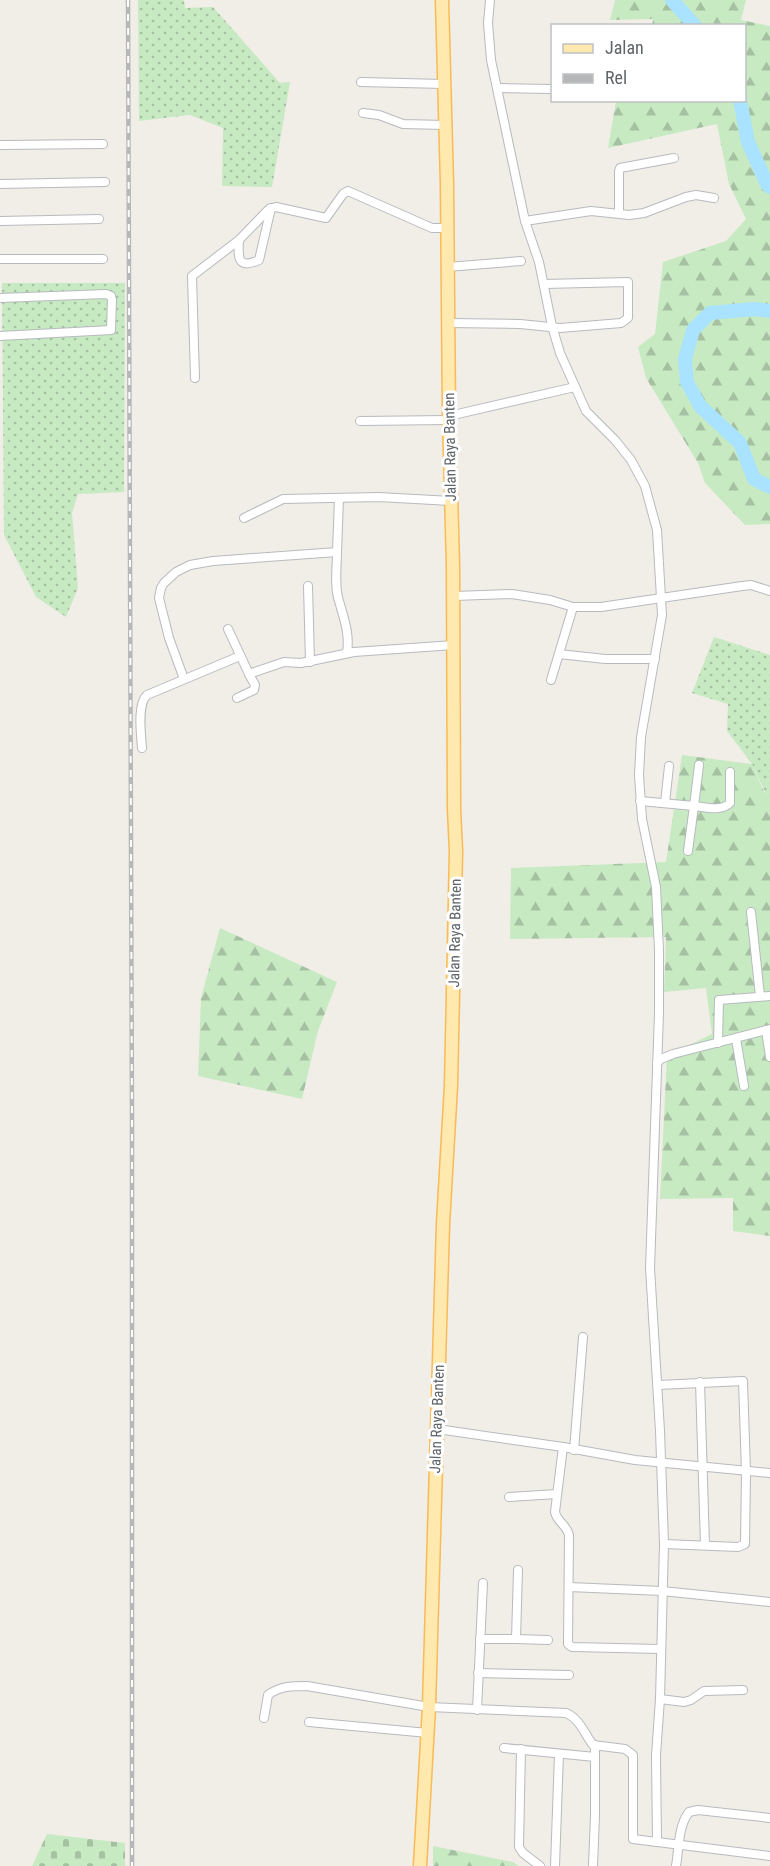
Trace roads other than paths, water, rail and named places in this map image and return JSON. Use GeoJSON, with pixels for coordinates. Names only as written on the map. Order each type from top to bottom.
{"type":"FeatureCollection","features":[{"type":"Feature","properties":{"kind":"main road","name":"Jalan Raya Banten"},"geometry":{"type":"LineString","coordinates":[[420,1866],[429,1707],[443,1235],[454,991],[456,851],[454,596],[442,0]]}},
{"type":"Feature","properties":{"kind":"street"},"geometry":{"type":"LineString","coordinates":[[489,0],[491,60],[525,221],[544,284],[560,353],[586,411],[631,460],[645,486],[657,530],[661,626],[641,737],[639,775],[640,801],[656,887],[659,950],[650,1268],[658,1385],[664,1544],[660,1699],[656,1755],[657,1842]]}},
{"type":"Feature","properties":{"kind":"street"},"geometry":{"type":"LineString","coordinates":[[362,82],[444,84]]}},
{"type":"Feature","properties":{"kind":"street"},"geometry":{"type":"LineString","coordinates":[[498,88],[551,89]]}},
{"type":"Feature","properties":{"kind":"street"},"geometry":{"type":"LineString","coordinates":[[363,113],[379,115],[403,124],[445,125]]}},
{"type":"Feature","properties":{"kind":"street"},"geometry":{"type":"LineString","coordinates":[[0,145],[103,144]]}},
{"type":"Feature","properties":{"kind":"street"},"geometry":{"type":"LineString","coordinates":[[619,213],[619,171],[621,168],[674,158]]}},
{"type":"Feature","properties":{"kind":"street"},"geometry":{"type":"LineString","coordinates":[[0,184],[105,182]]}},
{"type":"Feature","properties":{"kind":"street"},"geometry":{"type":"LineString","coordinates":[[195,378],[192,276],[239,240],[271,208],[276,207],[326,218],[343,194],[348,191],[432,228],[447,228]]}},
{"type":"Feature","properties":{"kind":"street"},"geometry":{"type":"LineString","coordinates":[[525,221],[591,211],[644,213],[696,195],[714,198]]}},
{"type":"Feature","properties":{"kind":"street"},"geometry":{"type":"LineString","coordinates":[[239,240],[238,258],[240,262],[259,260],[271,208]]}},
{"type":"Feature","properties":{"kind":"street"},"geometry":{"type":"LineString","coordinates":[[0,221],[99,219]]}},
{"type":"Feature","properties":{"kind":"street"},"geometry":{"type":"LineString","coordinates":[[0,259],[103,259]]}},
{"type":"Feature","properties":{"kind":"street"},"geometry":{"type":"LineString","coordinates":[[447,267],[521,261]]}},
{"type":"Feature","properties":{"kind":"street"},"geometry":{"type":"LineString","coordinates":[[448,323],[520,324],[560,328],[621,323],[627,320],[628,282],[544,284]]}},
{"type":"Feature","properties":{"kind":"street"},"geometry":{"type":"LineString","coordinates":[[0,298],[106,294],[111,296],[112,300],[112,326],[108,331],[0,336]]}},
{"type":"Feature","properties":{"kind":"street"},"geometry":{"type":"LineString","coordinates":[[360,421],[449,418],[575,387]]}},
{"type":"Feature","properties":{"kind":"street"},"geometry":{"type":"LineString","coordinates":[[244,518],[283,499],[379,497],[451,501]]}},
{"type":"Feature","properties":{"kind":"street"},"geometry":{"type":"LineString","coordinates":[[339,498],[338,598],[348,631],[347,653]]}},
{"type":"Feature","properties":{"kind":"street"},"geometry":{"type":"LineString","coordinates":[[184,679],[169,638],[159,598],[164,583],[176,572],[190,565],[213,561],[337,552]]}},
{"type":"Feature","properties":{"kind":"street"},"geometry":{"type":"LineString","coordinates":[[454,596],[512,594],[550,600],[573,607],[601,607],[751,585],[770,591]]}},
{"type":"Feature","properties":{"kind":"street"},"geometry":{"type":"LineString","coordinates":[[308,586],[310,662]]}},
{"type":"Feature","properties":{"kind":"street"},"geometry":{"type":"LineString","coordinates":[[551,680],[573,607]]}},
{"type":"Feature","properties":{"kind":"street"},"geometry":{"type":"LineString","coordinates":[[228,629],[255,685],[254,690],[237,698]]}},
{"type":"Feature","properties":{"kind":"street"},"geometry":{"type":"LineString","coordinates":[[249,674],[284,662],[310,662],[347,653],[454,645]]}},
{"type":"Feature","properties":{"kind":"street"},"geometry":{"type":"LineString","coordinates":[[559,654],[605,659],[655,659]]}},
{"type":"Feature","properties":{"kind":"street"},"geometry":{"type":"LineString","coordinates":[[142,748],[141,705],[143,698],[240,656]]}},
{"type":"Feature","properties":{"kind":"street"},"geometry":{"type":"LineString","coordinates":[[688,851],[699,765]]}},
{"type":"Feature","properties":{"kind":"street"},"geometry":{"type":"LineString","coordinates":[[665,803],[669,766]]}},
{"type":"Feature","properties":{"kind":"street"},"geometry":{"type":"LineString","coordinates":[[640,801],[726,807],[730,803],[730,772]]}},
{"type":"Feature","properties":{"kind":"street"},"geometry":{"type":"LineString","coordinates":[[751,912],[760,996]]}},
{"type":"Feature","properties":{"kind":"street"},"geometry":{"type":"LineString","coordinates":[[718,1043],[719,1000],[770,996]]}},
{"type":"Feature","properties":{"kind":"street"},"geometry":{"type":"LineString","coordinates":[[657,1063],[673,1054],[768,1030],[770,1057]]}},
{"type":"Feature","properties":{"kind":"street"},"geometry":{"type":"LineString","coordinates":[[736,1039],[744,1086]]}},
{"type":"Feature","properties":{"kind":"street"},"geometry":{"type":"LineString","coordinates":[[574,1450],[583,1337]]}},
{"type":"Feature","properties":{"kind":"street"},"geometry":{"type":"LineString","coordinates":[[658,1385],[743,1381],[746,1472],[745,1545],[738,1547],[664,1544]]}},
{"type":"Feature","properties":{"kind":"street"},"geometry":{"type":"LineString","coordinates":[[700,1382],[705,1545]]}},
{"type":"Feature","properties":{"kind":"street"},"geometry":{"type":"LineString","coordinates":[[437,1429],[661,1463],[770,1473]]}},
{"type":"Feature","properties":{"kind":"street"},"geometry":{"type":"LineString","coordinates":[[563,1447],[556,1518],[568,1529],[569,1535],[568,1644],[570,1646],[661,1649]]}},
{"type":"Feature","properties":{"kind":"street"},"geometry":{"type":"LineString","coordinates":[[509,1497],[557,1494]]}},
{"type":"Feature","properties":{"kind":"street"},"geometry":{"type":"LineString","coordinates":[[516,1639],[518,1570]]}},
{"type":"Feature","properties":{"kind":"street"},"geometry":{"type":"LineString","coordinates":[[477,1710],[483,1583]]}},
{"type":"Feature","properties":{"kind":"street"},"geometry":{"type":"LineString","coordinates":[[569,1587],[662,1591],[770,1602]]}},
{"type":"Feature","properties":{"kind":"street"},"geometry":{"type":"LineString","coordinates":[[480,1639],[548,1640]]}},
{"type":"Feature","properties":{"kind":"street"},"geometry":{"type":"LineString","coordinates":[[478,1673],[569,1675]]}},
{"type":"Feature","properties":{"kind":"street"},"geometry":{"type":"LineString","coordinates":[[264,1718],[268,1695],[275,1689],[289,1686],[307,1686],[429,1707],[566,1713],[578,1720],[590,1742],[595,1745],[625,1749],[632,1753],[632,1837],[634,1840],[770,1856]]}},
{"type":"Feature","properties":{"kind":"street"},"geometry":{"type":"LineString","coordinates":[[660,1699],[684,1702],[704,1691],[743,1690]]}},
{"type":"Feature","properties":{"kind":"street"},"geometry":{"type":"LineString","coordinates":[[309,1722],[428,1733]]}},
{"type":"Feature","properties":{"kind":"street"},"geometry":{"type":"LineString","coordinates":[[593,1866],[595,1745]]}},
{"type":"Feature","properties":{"kind":"street"},"geometry":{"type":"LineString","coordinates":[[504,1748],[595,1757]]}},
{"type":"Feature","properties":{"kind":"street"},"geometry":{"type":"LineString","coordinates":[[521,1749],[519,1847],[540,1866]]}},
{"type":"Feature","properties":{"kind":"street"},"geometry":{"type":"LineString","coordinates":[[555,1866],[559,1754]]}},
{"type":"Feature","properties":{"kind":"street"},"geometry":{"type":"LineString","coordinates":[[676,1866],[682,1826],[689,1812],[698,1810],[770,1818]]}},
{"type":"Feature","properties":{"kind":"waterway"},"geometry":{"type":"LineString","coordinates":[[672,0],[693,24]]}},
{"type":"Feature","properties":{"kind":"waterway"},"geometry":{"type":"LineString","coordinates":[[740,102],[748,142],[770,187]]}},
{"type":"Feature","properties":{"kind":"waterway"},"geometry":{"type":"LineString","coordinates":[[770,311],[755,309],[710,313],[693,330],[685,359],[687,382],[700,406],[740,443],[754,479],[770,487]]}},
{"type":"Feature","properties":{"kind":"railway"},"geometry":{"type":"LineString","coordinates":[[128,0],[132,1866]]}}]}
